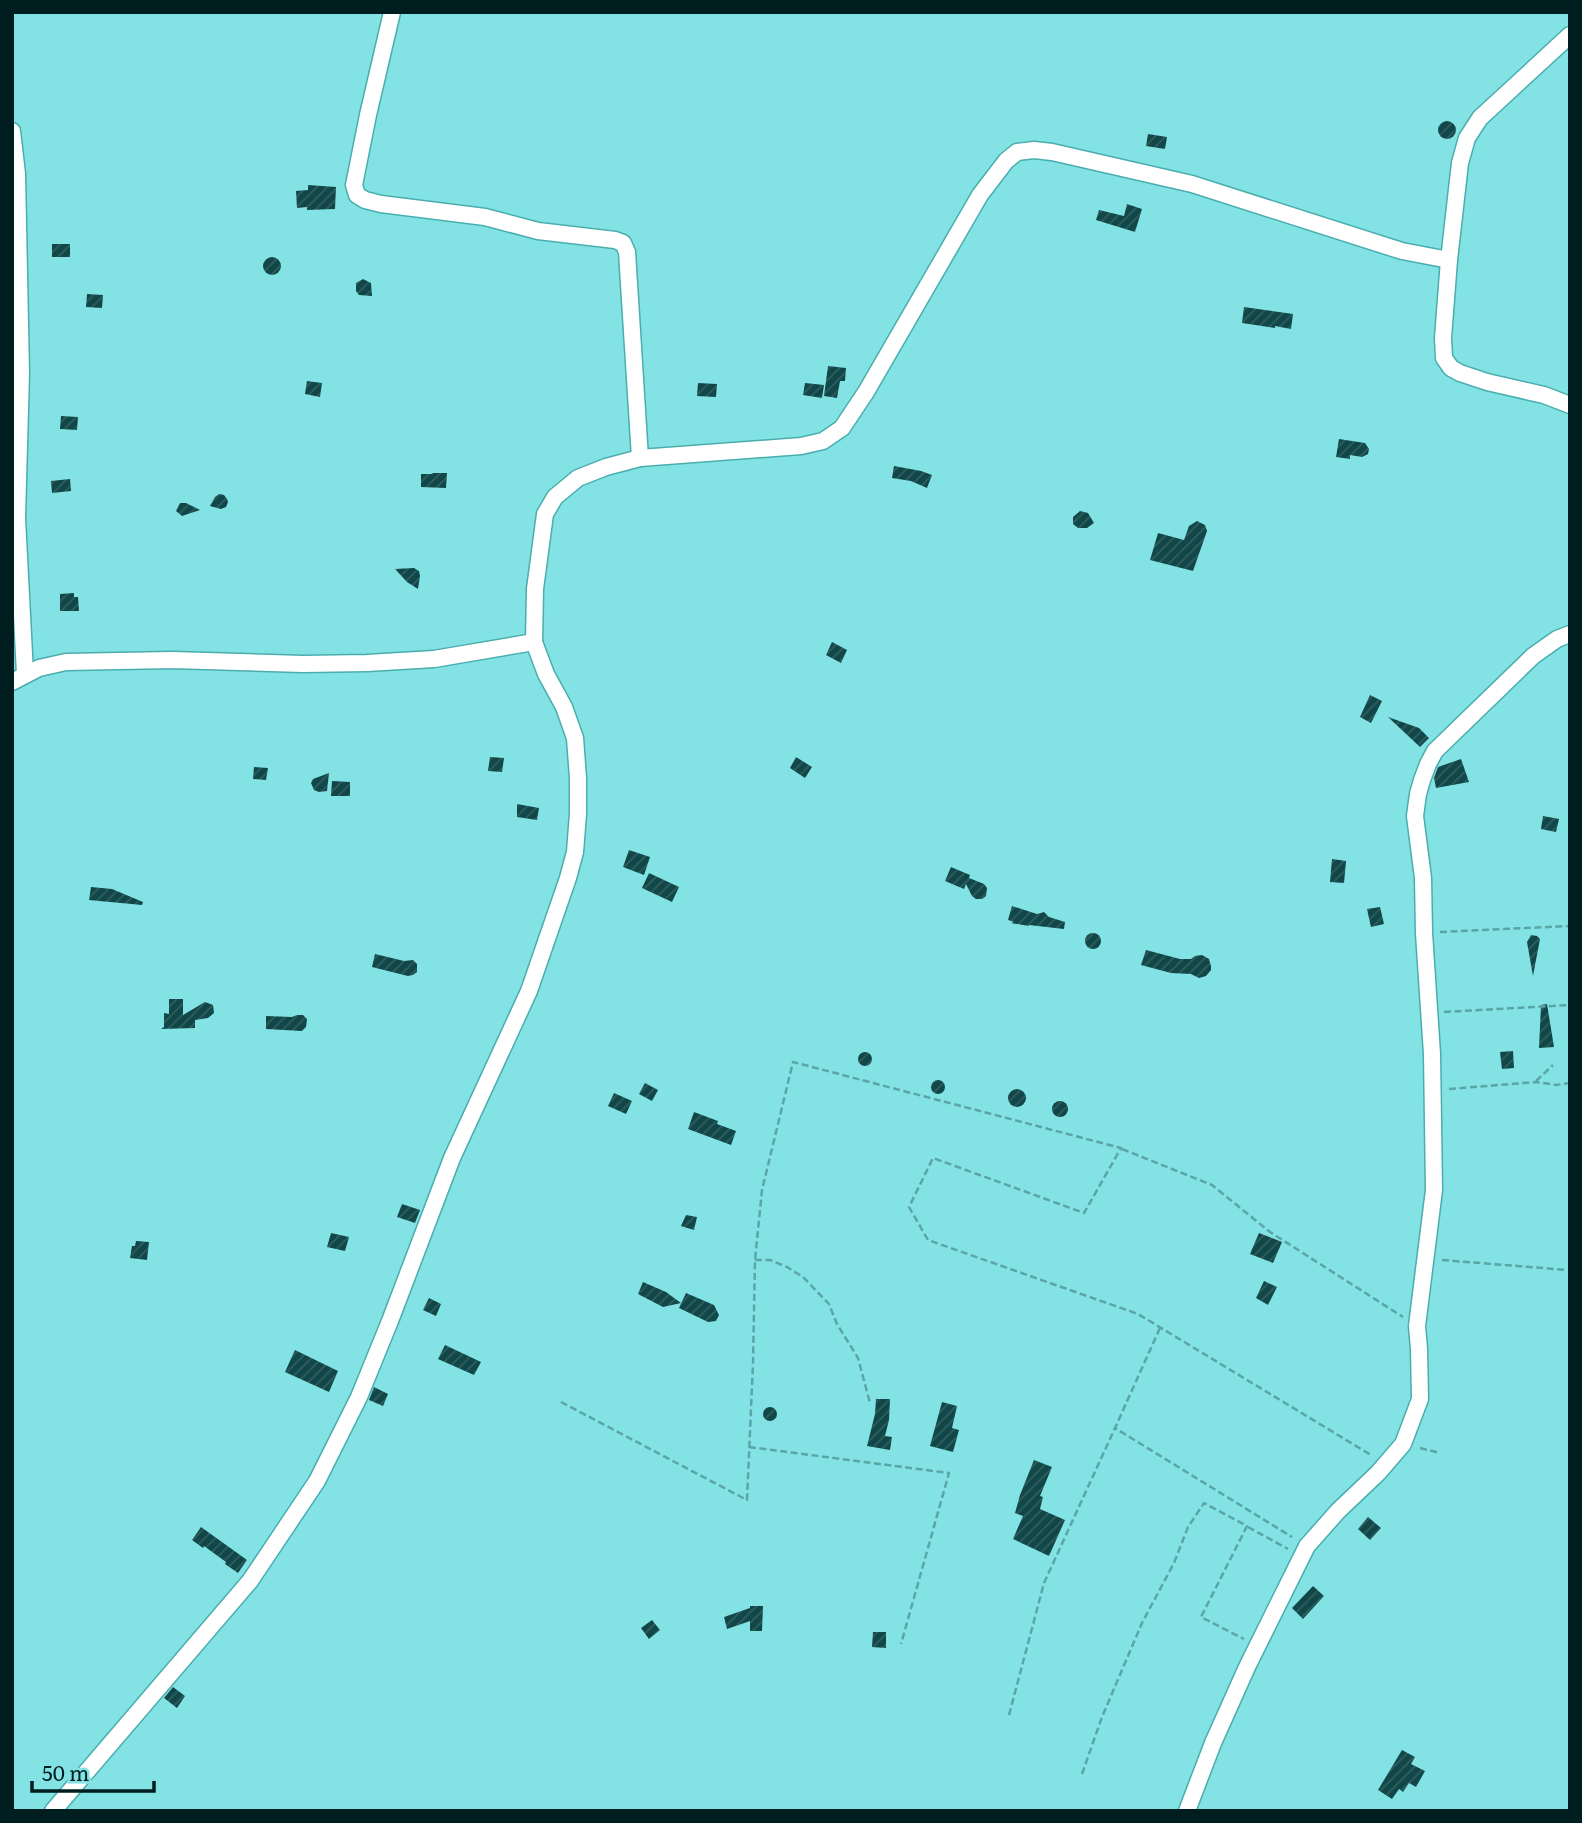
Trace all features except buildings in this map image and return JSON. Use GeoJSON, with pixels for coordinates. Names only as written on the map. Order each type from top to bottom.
{"type":"FeatureCollection","features":[{"type":"Feature","properties":{"kind":"street"},"geometry":{"type":"LineString","coordinates":[[391,12],[354,185],[357,195],[381,204],[485,217],[537,231],[623,243],[627,252],[640,458]]}},
{"type":"Feature","properties":{"kind":"street"},"geometry":{"type":"LineString","coordinates":[[1570,36],[1480,118],[1471,132],[1460,163],[1443,348],[1444,358],[1451,368],[1460,373],[1570,405]]}},
{"type":"Feature","properties":{"kind":"street"},"geometry":{"type":"LineString","coordinates":[[12,131],[17,174],[21,373],[17,518],[19,678],[38,668],[66,662],[172,660],[367,663],[434,659],[534,642]]}},
{"type":"Feature","properties":{"kind":"street"},"geometry":{"type":"LineString","coordinates":[[53,1811],[250,1581],[317,1481],[359,1397],[452,1158],[529,991],[568,878],[575,852],[578,814],[575,738],[534,642],[535,589],[545,514],[555,497],[578,478],[640,458],[801,446],[823,441],[842,428],[866,392],[980,195],[1006,161],[1017,152],[1052,152],[1192,184],[1402,251],[1449,260]]}},
{"type":"Feature","properties":{"kind":"street"},"geometry":{"type":"LineString","coordinates":[[1187,1811],[1213,1743],[1247,1667],[1307,1546],[1403,1444],[1420,1399],[1417,1326],[1434,1190],[1432,1054],[1423,878],[1415,816],[1418,794],[1435,751],[1532,656],[1557,639],[1570,634]]}},
{"type":"Feature","properties":{"kind":"path"},"geometry":{"type":"LineString","coordinates":[[1424,933],[1570,926]]}},
{"type":"Feature","properties":{"kind":"path"},"geometry":{"type":"LineString","coordinates":[[1429,1013],[1570,1005]]}},
{"type":"Feature","properties":{"kind":"path"},"geometry":{"type":"LineString","coordinates":[[561,1402],[747,1500],[755,1260],[762,1190],[793,1062],[1121,1148],[1212,1185],[1270,1232],[1417,1326]]}},
{"type":"Feature","properties":{"kind":"path"},"geometry":{"type":"LineString","coordinates":[[1533,1083],[1553,1065]]}},
{"type":"Feature","properties":{"kind":"path"},"geometry":{"type":"LineString","coordinates":[[1432,1090],[1570,1083]]}},
{"type":"Feature","properties":{"kind":"path"},"geometry":{"type":"LineString","coordinates":[[1121,1148],[1084,1213],[933,1157],[909,1207],[928,1240],[1138,1314],[1386,1464]]}},
{"type":"Feature","properties":{"kind":"path"},"geometry":{"type":"LineString","coordinates":[[1425,1259],[1567,1270]]}},
{"type":"Feature","properties":{"kind":"path"},"geometry":{"type":"LineString","coordinates":[[755,1260],[770,1260],[787,1267],[803,1277],[829,1304],[836,1324],[858,1358],[870,1404]]}},
{"type":"Feature","properties":{"kind":"path"},"geometry":{"type":"LineString","coordinates":[[1009,1715],[1044,1583],[1160,1328]]}},
{"type":"Feature","properties":{"kind":"path"},"geometry":{"type":"LineString","coordinates":[[1115,1428],[1307,1546]]}},
{"type":"Feature","properties":{"kind":"path"},"geometry":{"type":"LineString","coordinates":[[1403,1444],[1440,1453]]}},
{"type":"Feature","properties":{"kind":"path"},"geometry":{"type":"LineString","coordinates":[[749,1447],[949,1473],[901,1644]]}},
{"type":"Feature","properties":{"kind":"path"},"geometry":{"type":"LineString","coordinates":[[1082,1774],[1102,1717],[1142,1623],[1174,1563],[1188,1527],[1204,1503],[1297,1554],[1299,1561]]}},
{"type":"Feature","properties":{"kind":"path"},"geometry":{"type":"LineString","coordinates":[[1247,1526],[1201,1617],[1250,1642]]}}]}
